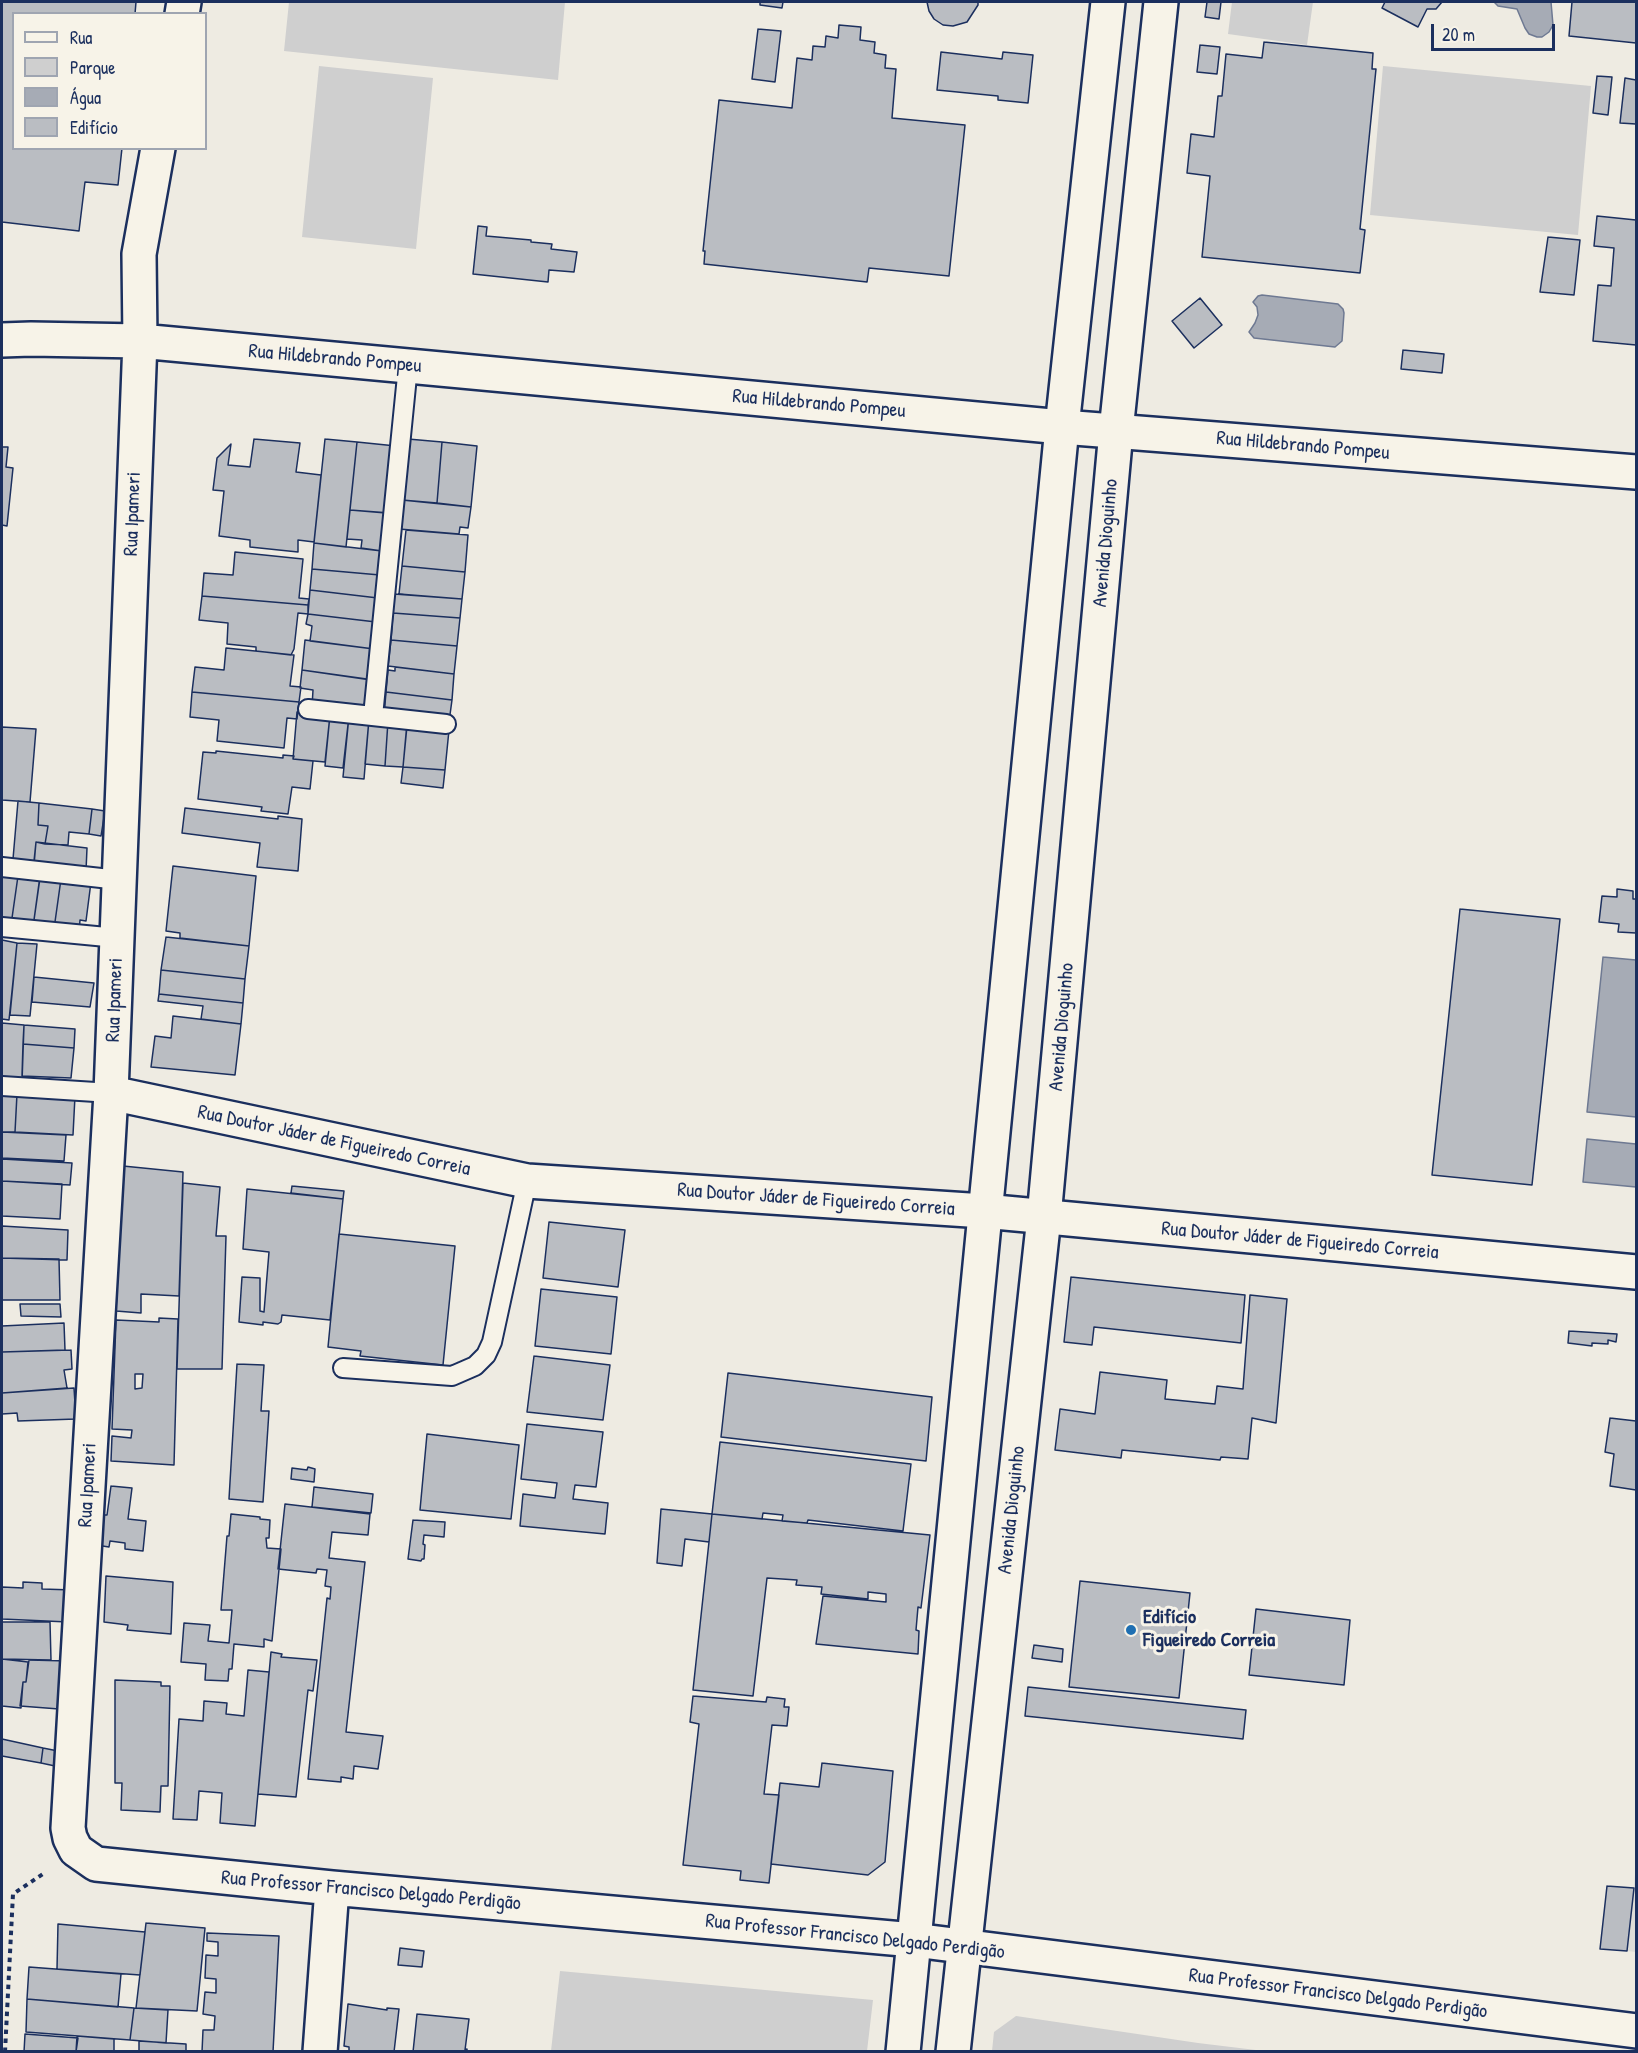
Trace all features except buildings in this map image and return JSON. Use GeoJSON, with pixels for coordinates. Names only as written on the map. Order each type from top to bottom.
{"type":"FeatureCollection","features":[{"type":"Feature","properties":{"kind":"street"},"geometry":{"type":"LineString","coordinates":[[903,2052],[1062,427],[1108,2]]}},
{"type":"Feature","properties":{"kind":"street","name":"Avenida Dioguinho"},"geometry":{"type":"LineString","coordinates":[[953,2052],[1044,1216],[1116,431],[1161,2]]}},
{"type":"Feature","properties":{"kind":"street","name":"Rua Ipameri"},"geometry":{"type":"LineString","coordinates":[[76,1850],[68,1828],[111,1093],[140,341],[139,254],[158,150]]}},
{"type":"Feature","properties":{"kind":"street","name":"Rua Hildebrando Pompeu"},"geometry":{"type":"LineString","coordinates":[[16,339],[140,341],[1062,427],[1636,472]]}},
{"type":"Feature","properties":{"kind":"street","name":"Rua Doutor Jáder de Figueiredo Correia"},"geometry":{"type":"LineString","coordinates":[[111,1093],[527,1181],[984,1211],[1636,1272]]}},
{"type":"Feature","properties":{"kind":"street","name":"Rua Professor Francisco Delgado Perdigão"},"geometry":{"type":"LineString","coordinates":[[76,1850],[84,1858],[96,1864],[332,1888],[914,1940],[1636,2031]]}},
{"type":"Feature","properties":{"kind":"street"},"geometry":{"type":"LineString","coordinates":[[320,2052],[332,1888]]}},
{"type":"Feature","properties":{"kind":"lane"},"geometry":{"type":"LineString","coordinates":[[2,322],[16,339]]}},
{"type":"Feature","properties":{"kind":"lane"},"geometry":{"type":"LineString","coordinates":[[373,716],[408,366]]}},
{"type":"Feature","properties":{"kind":"lane"},"geometry":{"type":"LineString","coordinates":[[308,709],[446,724]]}},
{"type":"Feature","properties":{"kind":"lane"},"geometry":{"type":"LineString","coordinates":[[2,867],[119,880]]}},
{"type":"Feature","properties":{"kind":"lane"},"geometry":{"type":"LineString","coordinates":[[2,927],[117,938]]}},
{"type":"Feature","properties":{"kind":"lane","name":"Rua Doutor Jáder de Figueiredo Correia"},"geometry":{"type":"LineString","coordinates":[[2,1086],[111,1093]]}},
{"type":"Feature","properties":{"kind":"lane"},"geometry":{"type":"LineString","coordinates":[[343,1368],[452,1376],[475,1366],[486,1355],[492,1342],[527,1181]]}},
{"type":"Feature","properties":{"kind":"path"},"geometry":{"type":"LineString","coordinates":[[5,2052],[14,1894],[76,1850]]}},
{"type":"Feature","properties":{"kind":"shaded area"},"geometry":{"type":"Polygon","coordinates":[[[1636,1865],[1636,1952],[1627,1951],[1636,1865]]]}},
{"type":"Feature","properties":{"kind":"green space"},"geometry":{"type":"Polygon","coordinates":[[[289,2],[565,2],[558,80],[284,51],[289,2]]]}},
{"type":"Feature","properties":{"kind":"green space"},"geometry":{"type":"Polygon","coordinates":[[[1232,2],[1313,2],[1307,45],[1228,34],[1232,2]]]}},
{"type":"Feature","properties":{"kind":"green space"},"geometry":{"type":"Polygon","coordinates":[[[319,66],[433,78],[416,249],[302,237],[319,66]]]}},
{"type":"Feature","properties":{"kind":"green space"},"geometry":{"type":"Polygon","coordinates":[[[1383,66],[1591,86],[1578,235],[1370,215],[1383,66]]]}},
{"type":"Feature","properties":{"kind":"green space"},"geometry":{"type":"Polygon","coordinates":[[[560,1971],[873,2000],[867,2051],[551,2051],[560,1971]]]}},
{"type":"Feature","properties":{"kind":"green space"},"geometry":{"type":"Polygon","coordinates":[[[1016,2016],[1264,2051],[992,2051],[994,2032],[1016,2016]]]}},
{"type":"Feature","properties":{"kind":"water"},"geometry":{"type":"Polygon","coordinates":[[[1494,2],[1551,2],[1553,25],[1542,37],[1529,34],[1517,9],[1498,6],[1494,2]]]}},
{"type":"Feature","properties":{"kind":"water"},"geometry":{"type":"Polygon","coordinates":[[[1262,295],[1338,304],[1344,313],[1342,341],[1335,347],[1254,338],[1249,332],[1258,315],[1257,307],[1253,302],[1262,295]]]}},
{"type":"Feature","properties":{"kind":"water"},"geometry":{"type":"Polygon","coordinates":[[[1603,957],[1636,960],[1636,1117],[1587,1112],[1603,957]]]}},
{"type":"Feature","properties":{"kind":"water"},"geometry":{"type":"Polygon","coordinates":[[[1587,1139],[1636,1144],[1636,1187],[1583,1182],[1587,1139]]]}},
{"type":"Feature","properties":{"kind":"place","name":"Edifício Figueiredo Correia"},"geometry":{"type":"Point","coordinates":[1131,1630]}}]}
